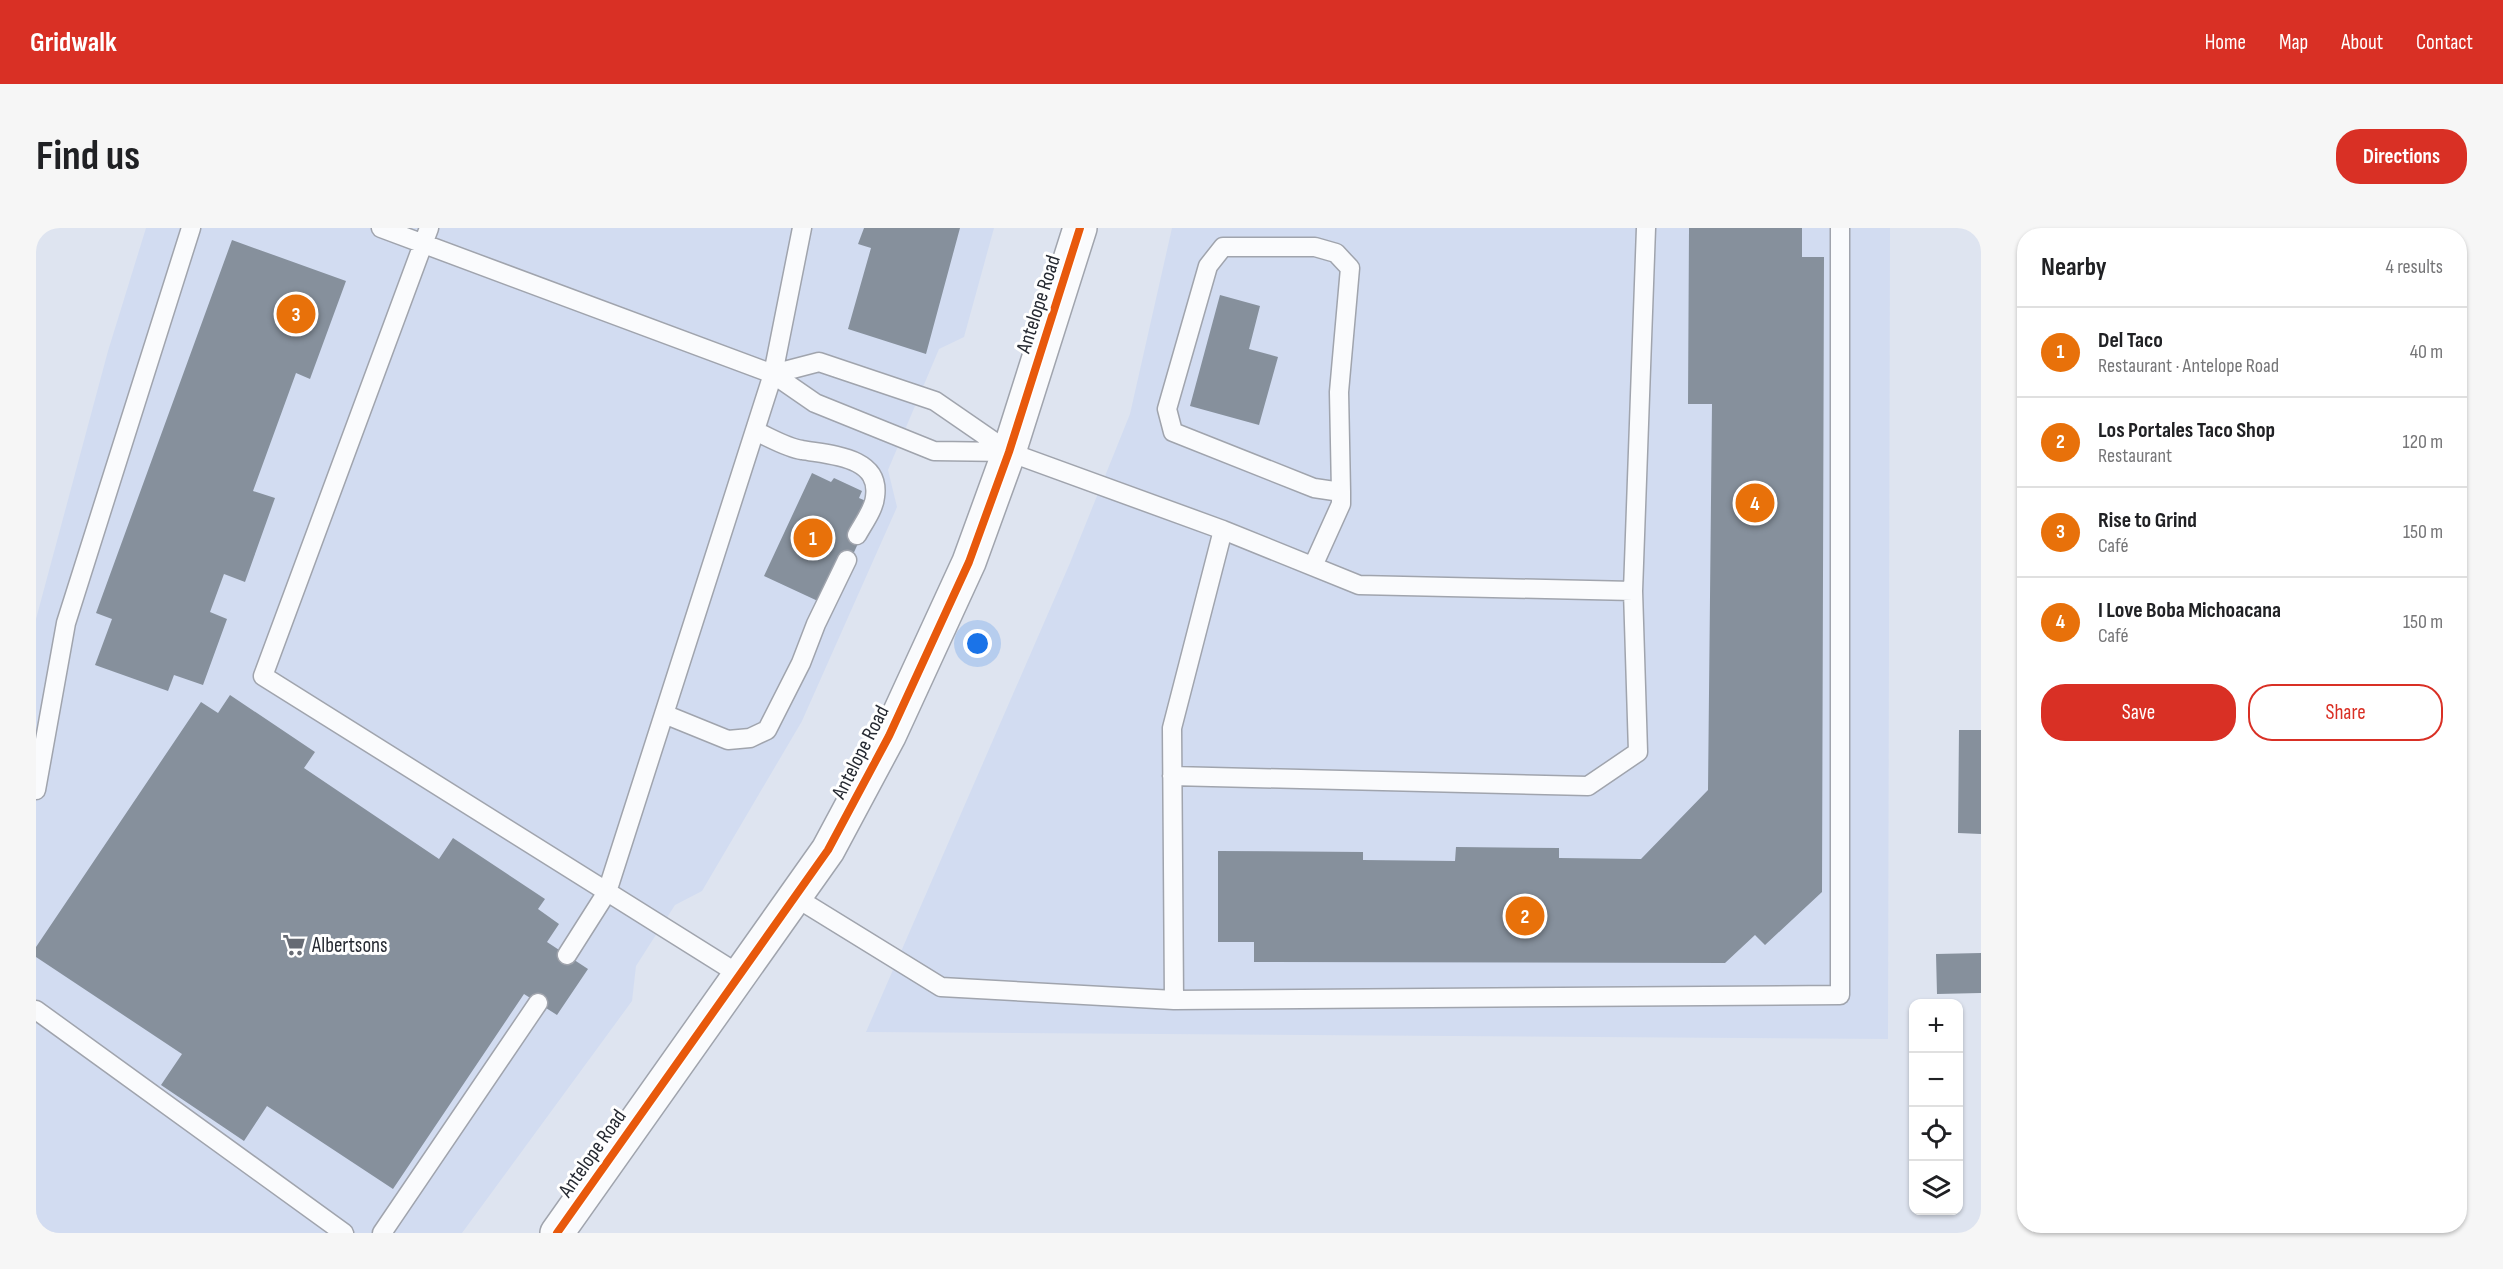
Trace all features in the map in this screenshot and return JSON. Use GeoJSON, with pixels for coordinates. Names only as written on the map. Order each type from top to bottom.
{"type":"FeatureCollection","features":[{"type":"Feature","properties":{"kind":"main road","name":"Antelope Road"},"geometry":{"type":"LineString","coordinates":[[557,1233],[828,850],[889,736],[969,562],[1009,452],[1080,228]]}},
{"type":"Feature","properties":{"kind":"lane"},"geometry":{"type":"LineString","coordinates":[[36,790],[66,623],[191,228]]}},
{"type":"Feature","properties":{"kind":"lane"},"geometry":{"type":"LineString","coordinates":[[381,228],[427,236],[773,374],[815,403],[934,451],[1009,452]]}},
{"type":"Feature","properties":{"kind":"lane"},"geometry":{"type":"LineString","coordinates":[[567,955],[607,892],[773,374],[802,228]]}},
{"type":"Feature","properties":{"kind":"lane"},"geometry":{"type":"LineString","coordinates":[[1172,776],[1587,786],[1638,752],[1633,591],[1646,228]]}},
{"type":"Feature","properties":{"kind":"lane"},"geometry":{"type":"LineString","coordinates":[[795,897],[941,987],[1174,1000],[1840,994],[1840,228]]}},
{"type":"Feature","properties":{"kind":"lane"},"geometry":{"type":"LineString","coordinates":[[427,236],[263,676],[740,975]]}},
{"type":"Feature","properties":{"kind":"lane"},"geometry":{"type":"LineString","coordinates":[[1313,566],[1341,504],[1341,492],[1339,392],[1350,268],[1336,253],[1315,247],[1223,247],[1208,266],[1167,409],[1173,432],[1314,488],[1341,492]]}},
{"type":"Feature","properties":{"kind":"lane"},"geometry":{"type":"LineString","coordinates":[[773,374],[819,362],[935,401],[1009,452],[1223,530],[1359,585],[1633,591]]}},
{"type":"Feature","properties":{"kind":"lane"},"geometry":{"type":"LineString","coordinates":[[755,431],[801,450],[820,451],[856,460],[872,477],[875,497],[858,535]]}},
{"type":"Feature","properties":{"kind":"lane"},"geometry":{"type":"LineString","coordinates":[[1174,1000],[1172,728],[1223,530]]}},
{"type":"Feature","properties":{"kind":"lane"},"geometry":{"type":"LineString","coordinates":[[664,714],[728,740],[750,738],[767,730],[801,663],[816,624],[847,560]]}},
{"type":"Feature","properties":{"kind":"lane"},"geometry":{"type":"LineString","coordinates":[[382,1233],[538,1003]]}},
{"type":"Feature","properties":{"kind":"lane"},"geometry":{"type":"LineString","coordinates":[[36,1010],[344,1233]]}},
{"type":"Feature","properties":{"kind":"shaded area"},"geometry":{"type":"Polygon","coordinates":[[[146,228],[994,228],[964,337],[939,349],[888,470],[897,507],[802,721],[702,891],[675,905],[636,966],[632,1001],[462,1233],[36,1233],[36,619],[108,351],[146,228]]]}},
{"type":"Feature","properties":{"kind":"shaded area"},"geometry":{"type":"Polygon","coordinates":[[[1172,228],[1890,228],[1888,1039],[866,1032],[1070,563],[1130,414],[1172,228]]]}},
{"type":"Feature","properties":{"kind":"building"},"geometry":{"type":"Polygon","coordinates":[[[864,228],[960,228],[926,354],[848,329],[871,248],[858,244],[864,228]]]}},
{"type":"Feature","properties":{"kind":"building"},"geometry":{"type":"Polygon","coordinates":[[[1689,228],[1802,228],[1802,257],[1824,257],[1822,892],[1765,945],[1755,935],[1725,963],[1254,962],[1254,942],[1218,942],[1218,851],[1363,852],[1363,860],[1455,861],[1456,847],[1559,848],[1559,858],[1641,859],[1708,790],[1712,404],[1688,404],[1689,228]]]}},
{"type":"Feature","properties":{"kind":"building"},"geometry":{"type":"Polygon","coordinates":[[[232,240],[346,281],[310,379],[296,373],[253,491],[275,498],[245,582],[224,574],[210,612],[227,619],[203,685],[174,675],[168,691],[95,665],[112,619],[96,613],[232,240]]]}},
{"type":"Feature","properties":{"kind":"building"},"geometry":{"type":"Polygon","coordinates":[[[1220,295],[1260,306],[1249,349],[1278,357],[1259,425],[1190,406],[1220,295]]]}},
{"type":"Feature","properties":{"kind":"building"},"geometry":{"type":"Polygon","coordinates":[[[812,473],[831,482],[834,478],[862,491],[859,498],[866,501],[861,537],[850,561],[820,602],[764,576],[812,473]]]}},
{"type":"Feature","properties":{"kind":"building","name":"Albertsons"},"geometry":{"type":"Polygon","coordinates":[[[230,695],[315,752],[304,768],[439,859],[453,838],[545,899],[538,909],[559,924],[547,942],[588,969],[557,1015],[524,994],[393,1189],[267,1106],[244,1141],[161,1085],[182,1054],[36,957],[36,947],[201,702],[218,713],[230,695]]]}},
{"type":"Feature","properties":{"kind":"building"},"geometry":{"type":"Polygon","coordinates":[[[1959,730],[1981,730],[1981,834],[1958,833],[1959,730]]]}},
{"type":"Feature","properties":{"kind":"building"},"geometry":{"type":"Polygon","coordinates":[[[1981,953],[1981,993],[1937,994],[1936,954],[1981,953]]]}},
{"type":"Feature","properties":{"kind":"cycle path"},"geometry":{"type":"LineString","coordinates":[[557,1233],[828,850],[889,736],[969,562],[1009,452],[1080,228]]}},
{"type":"Feature","properties":{"kind":"place","name":"Rise to Grind"},"geometry":{"type":"Point","coordinates":[296,314]}},
{"type":"Feature","properties":{"kind":"place","name":"I Love Boba Michoacana"},"geometry":{"type":"Point","coordinates":[1755,503]}},
{"type":"Feature","properties":{"kind":"place","name":"Del Taco"},"geometry":{"type":"Point","coordinates":[813,538]}},
{"type":"Feature","properties":{"kind":"place","name":"Los Portales Taco Shop"},"geometry":{"type":"Point","coordinates":[1525,916]}},
{"type":"Feature","properties":{"kind":"place","name":"Albertsons"},"geometry":{"type":"Point","coordinates":[294,945]}}]}
